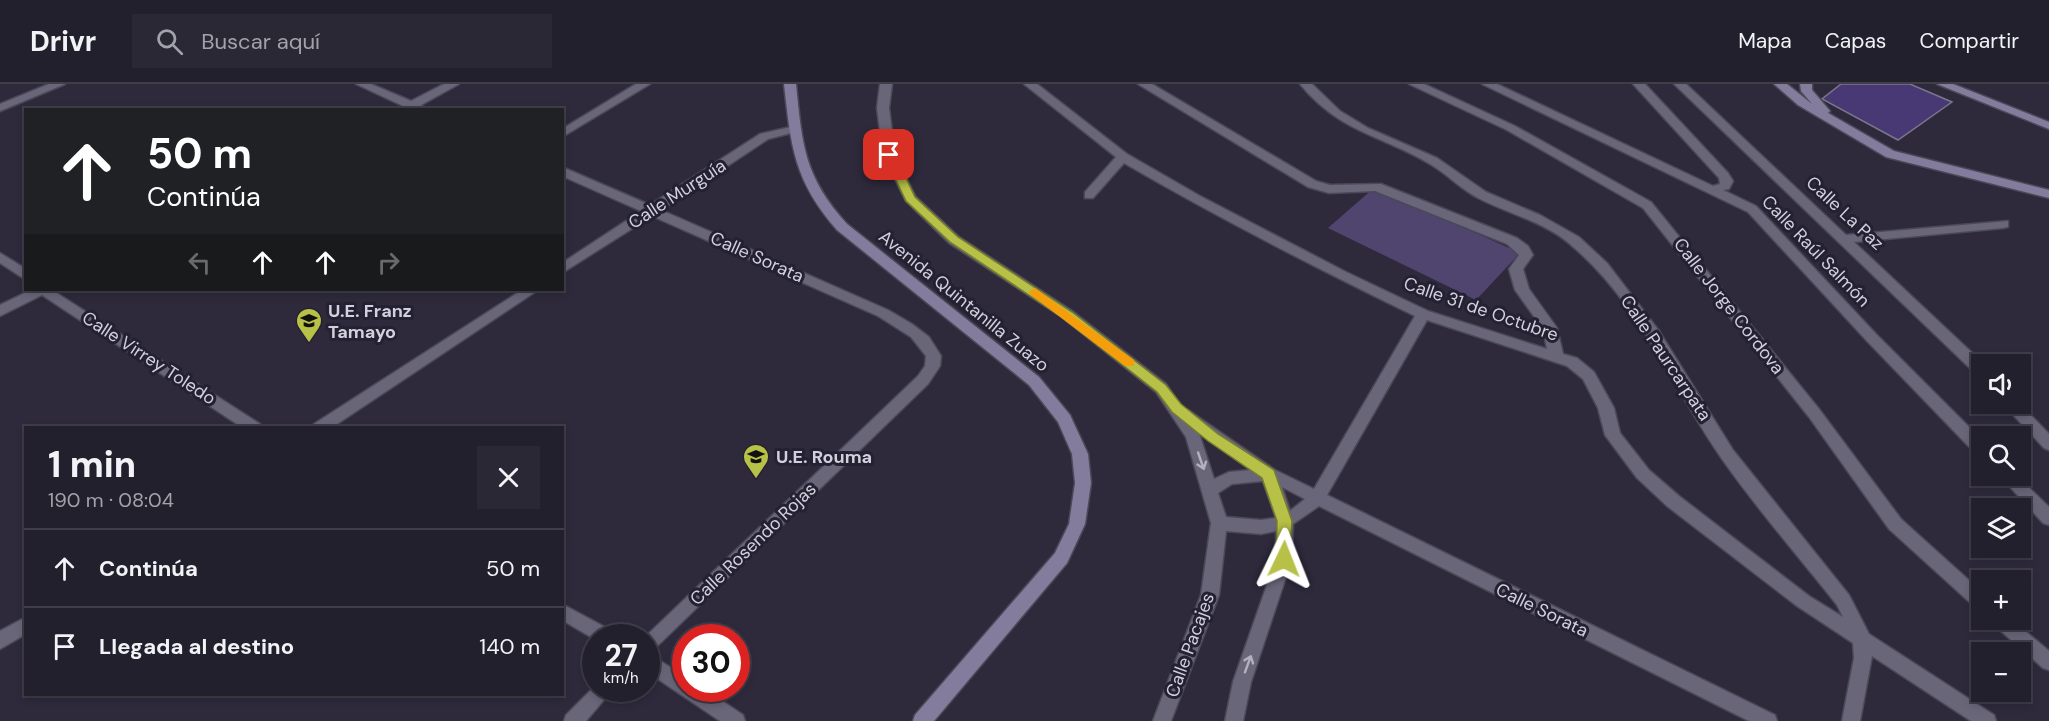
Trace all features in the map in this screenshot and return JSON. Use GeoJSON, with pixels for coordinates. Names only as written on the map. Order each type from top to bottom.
{"type":"FeatureCollection","features":[{"type":"Feature","properties":{"kind":"street"},"geometry":{"type":"LineString","coordinates":[[0,108],[59,84]]}},
{"type":"Feature","properties":{"kind":"street"},"geometry":{"type":"LineString","coordinates":[[363,84],[413,108],[453,84]]}},
{"type":"Feature","properties":{"kind":"street"},"geometry":{"type":"LineString","coordinates":[[564,133],[644,84]]}},
{"type":"Feature","properties":{"kind":"street","name":"Avenida Quintanilla Zuazo"},"geometry":{"type":"LineString","coordinates":[[790,84],[801,160],[815,194],[842,227],[1034,381],[1065,419],[1080,454],[1083,483],[1077,524],[1060,558],[922,721]]}},
{"type":"Feature","properties":{"kind":"street"},"geometry":{"type":"LineString","coordinates":[[886,84],[883,108],[889,155],[910,198],[954,240],[1067,315],[1161,388],[1176,408],[1213,437],[1269,474],[1285,521],[1284,559],[1242,682],[1234,721]]}},
{"type":"Feature","properties":{"kind":"street","name":"Calle 31 de Octubre"},"geometry":{"type":"LineString","coordinates":[[1030,84],[1124,157],[1196,200],[1422,314],[1572,362],[1589,376],[1606,408],[1613,435],[1643,474],[1748,561],[1803,601],[1987,721]]}},
{"type":"Feature","properties":{"kind":"street"},"geometry":{"type":"LineString","coordinates":[[1144,84],[1312,183],[1329,189],[1377,187],[1512,241],[1523,249],[1526,255],[1516,269],[1519,283],[1550,328],[1556,356]]}},
{"type":"Feature","properties":{"kind":"street","name":"Calle Paurcarpata"},"geometry":{"type":"LineString","coordinates":[[1306,84],[1336,113],[1433,161],[1482,195],[1574,240],[1602,266],[1654,334],[1727,454],[1843,600],[1861,637],[1863,658],[1851,721]]}},
{"type":"Feature","properties":{"kind":"street","name":"Calle Jorge Cordova"},"geometry":{"type":"LineString","coordinates":[[1415,84],[1511,128],[1647,205],[1814,413],[1895,524],[1971,593]]}},
{"type":"Feature","properties":{"kind":"street","name":"Calle Raúl Salmón"},"geometry":{"type":"LineString","coordinates":[[1488,84],[1752,209],[1872,338],[1971,439]]}},
{"type":"Feature","properties":{"kind":"street"},"geometry":{"type":"LineString","coordinates":[[1639,84],[1724,176],[1727,181],[1725,186],[1711,190]]}},
{"type":"Feature","properties":{"kind":"street","name":"Calle La Paz"},"geometry":{"type":"LineString","coordinates":[[1680,84],[1845,238],[1971,361]]}},
{"type":"Feature","properties":{"kind":"street"},"geometry":{"type":"LineString","coordinates":[[1780,84],[1788,94],[1890,154],[2049,194]]}},
{"type":"Feature","properties":{"kind":"street"},"geometry":{"type":"LineString","coordinates":[[1806,84],[1808,92],[1837,124]]}},
{"type":"Feature","properties":{"kind":"street"},"geometry":{"type":"LineString","coordinates":[[1944,84],[2049,126]]}},
{"type":"Feature","properties":{"kind":"street","name":"Calle Murguía"},"geometry":{"type":"LineString","coordinates":[[564,268],[765,136],[795,129]]}},
{"type":"Feature","properties":{"kind":"street"},"geometry":{"type":"LineString","coordinates":[[1089,195],[1124,157]]}},
{"type":"Feature","properties":{"kind":"street","name":"Calle Sorata"},"geometry":{"type":"LineString","coordinates":[[564,172],[883,313],[922,337],[932,351],[934,363]]}},
{"type":"Feature","properties":{"kind":"street"},"geometry":{"type":"LineString","coordinates":[[1845,238],[2003,224]]}},
{"type":"Feature","properties":{"kind":"street"},"geometry":{"type":"LineString","coordinates":[[0,257],[24,275]]}},
{"type":"Feature","properties":{"kind":"street"},"geometry":{"type":"LineString","coordinates":[[0,311],[40,291]]}},
{"type":"Feature","properties":{"kind":"street","name":"Calle Virrey Toledo"},"geometry":{"type":"LineString","coordinates":[[44,291],[252,426]]}},
{"type":"Feature","properties":{"kind":"street"},"geometry":{"type":"LineString","coordinates":[[322,426],[529,291]]}},
{"type":"Feature","properties":{"kind":"street"},"geometry":{"type":"LineString","coordinates":[[1220,523],[1268,528],[1302,512],[1317,499],[1422,314]]}},
{"type":"Feature","properties":{"kind":"street","name":"Calle Rosendo Rojas"},"geometry":{"type":"LineString","coordinates":[[660,634],[923,380],[934,363]]}},
{"type":"Feature","properties":{"kind":"street","name":"Calle Pacajes"},"geometry":{"type":"LineString","coordinates":[[1162,721],[1210,595],[1220,523],[1193,436],[1176,408]]}},
{"type":"Feature","properties":{"kind":"street"},"geometry":{"type":"LineString","coordinates":[[2021,414],[2049,444]]}},
{"type":"Feature","properties":{"kind":"street"},"geometry":{"type":"LineString","coordinates":[[1211,489],[1229,478],[1269,474]]}},
{"type":"Feature","properties":{"kind":"street","name":"Calle Sorata"},"geometry":{"type":"LineString","coordinates":[[1269,474],[1768,721]]}},
{"type":"Feature","properties":{"kind":"street"},"geometry":{"type":"LineString","coordinates":[[2018,486],[2049,518]]}},
{"type":"Feature","properties":{"kind":"street"},"geometry":{"type":"LineString","coordinates":[[564,612],[584,624]]}},
{"type":"Feature","properties":{"kind":"street"},"geometry":{"type":"LineString","coordinates":[[0,641],[24,625]]}},
{"type":"Feature","properties":{"kind":"street"},"geometry":{"type":"LineString","coordinates":[[2012,630],[2049,662]]}},
{"type":"Feature","properties":{"kind":"street"},"geometry":{"type":"LineString","coordinates":[[573,721],[591,702]]}},
{"type":"Feature","properties":{"kind":"street"},"geometry":{"type":"LineString","coordinates":[[707,702],[736,721]]}},
{"type":"Feature","properties":{"kind":"shaded area"},"geometry":{"type":"Polygon","coordinates":[[[1375,187],[1520,253],[1476,300],[1328,228],[1375,187]]]}},
{"type":"Feature","properties":{"kind":"building"},"geometry":{"type":"Polygon","coordinates":[[[1841,84],[1910,84],[1952,102],[1898,140],[1822,99],[1841,84]]]}},
{"type":"Feature","properties":{"kind":"slow traffic"},"geometry":{"type":"LineString","coordinates":[[1035,292],[1130,363]]}},
{"type":"Feature","properties":{"kind":"place","name":"U.E. Franz Tamayo"},"geometry":{"type":"Point","coordinates":[309,344]}},
{"type":"Feature","properties":{"kind":"place","name":"U.E. Rouma"},"geometry":{"type":"Point","coordinates":[756,480]}},
{"type":"Feature","properties":{"kind":"route"},"geometry":{"type":"LineString","coordinates":[[889,155],[898,178],[910,198],[954,240],[1067,315],[1161,388],[1176,408],[1213,437],[1269,474],[1285,521],[1284,559]]}}]}
